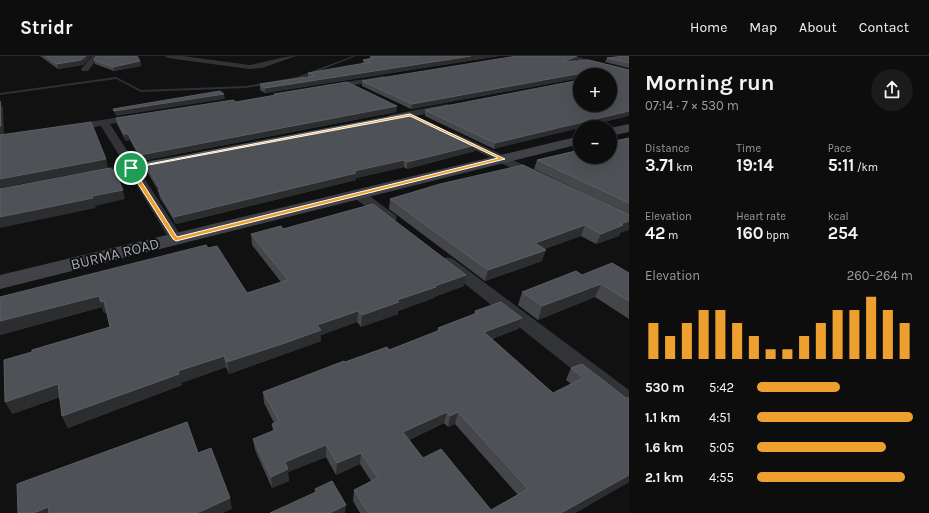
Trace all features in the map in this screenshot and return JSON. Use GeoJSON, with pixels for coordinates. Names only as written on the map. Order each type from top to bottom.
{"type":"FeatureCollection","features":[{"type":"Feature","properties":{"kind":"street"},"geometry":{"type":"LineString","coordinates":[[85,69],[96,56]]}},
{"type":"Feature","properties":{"kind":"street"},"geometry":{"type":"LineString","coordinates":[[168,56],[249,67],[267,64],[293,56]]}},
{"type":"Feature","properties":{"kind":"street"},"geometry":{"type":"LineString","coordinates":[[566,56],[628,72]]}},
{"type":"Feature","properties":{"kind":"street"},"geometry":{"type":"LineString","coordinates":[[617,74],[628,72]]}},
{"type":"Feature","properties":{"kind":"street"},"geometry":{"type":"LineString","coordinates":[[318,89],[396,76]]}},
{"type":"Feature","properties":{"kind":"street"},"geometry":{"type":"LineString","coordinates":[[349,84],[362,91]]}},
{"type":"Feature","properties":{"kind":"street"},"geometry":{"type":"LineString","coordinates":[[390,104],[425,121]]}},
{"type":"Feature","properties":{"kind":"street"},"geometry":{"type":"LineString","coordinates":[[379,120],[457,105]]}},
{"type":"Feature","properties":{"kind":"street"},"geometry":{"type":"LineString","coordinates":[[59,129],[150,115]]}},
{"type":"Feature","properties":{"kind":"street"},"geometry":{"type":"LineString","coordinates":[[104,122],[176,239]]}},
{"type":"Feature","properties":{"kind":"street"},"geometry":{"type":"LineString","coordinates":[[617,131],[629,128]]}},
{"type":"Feature","properties":{"kind":"street"},"geometry":{"type":"LineString","coordinates":[[446,132],[545,180]]}},
{"type":"Feature","properties":{"kind":"street","name":"BURMA ROAD"},"geometry":{"type":"LineString","coordinates":[[0,282],[573,142]]}},
{"type":"Feature","properties":{"kind":"street"},"geometry":{"type":"LineString","coordinates":[[77,178],[177,159]]}},
{"type":"Feature","properties":{"kind":"street"},"geometry":{"type":"LineString","coordinates":[[358,194],[401,227]]}},
{"type":"Feature","properties":{"kind":"street"},"geometry":{"type":"LineString","coordinates":[[432,251],[629,402]]}},
{"type":"Feature","properties":{"kind":"building"},"geometry":{"type":"Polygon","coordinates":[[[45,56],[86,56],[81,60],[57,64],[45,56]]]}},
{"type":"Feature","properties":{"kind":"building"},"geometry":{"type":"Polygon","coordinates":[[[96,56],[137,56],[140,61],[113,67],[94,60],[96,56]]]}},
{"type":"Feature","properties":{"kind":"building"},"geometry":{"type":"Polygon","coordinates":[[[370,56],[471,56],[265,88],[260,84],[314,76],[308,73],[371,62],[363,60],[374,58],[370,56]]]}},
{"type":"Feature","properties":{"kind":"building"},"geometry":{"type":"Polygon","coordinates":[[[517,56],[577,56],[563,62],[589,60],[629,70],[629,111],[591,120],[573,120],[573,124],[495,143],[425,110],[573,81],[573,112],[617,112],[617,68],[573,68],[573,75],[412,104],[362,81],[517,56]]]}},
{"type":"Feature","properties":{"kind":"building"},"geometry":{"type":"Polygon","coordinates":[[[629,56],[629,63],[607,58],[629,56]]]}},
{"type":"Feature","properties":{"kind":"building"},"geometry":{"type":"Polygon","coordinates":[[[347,82],[397,106],[140,155],[128,134],[124,134],[116,118],[233,100],[236,102],[347,82]]]}},
{"type":"Feature","properties":{"kind":"building"},"geometry":{"type":"Polygon","coordinates":[[[220,91],[224,94],[114,111],[113,109],[220,91]]]}},
{"type":"Feature","properties":{"kind":"building"},"geometry":{"type":"Polygon","coordinates":[[[0,101],[1,126],[0,126],[0,101]]]}},
{"type":"Feature","properties":{"kind":"building"},"geometry":{"type":"Polygon","coordinates":[[[409,113],[476,145],[407,162],[404,160],[354,171],[356,173],[174,217],[158,190],[161,190],[145,163],[409,113]]]}},
{"type":"Feature","properties":{"kind":"building"},"geometry":{"type":"Polygon","coordinates":[[[91,122],[106,159],[0,179],[0,135],[91,122]]]}},
{"type":"Feature","properties":{"kind":"building"},"geometry":{"type":"Polygon","coordinates":[[[629,138],[629,203],[537,160],[573,152],[573,164],[617,164],[617,141],[629,138]]]}},
{"type":"Feature","properties":{"kind":"building"},"geometry":{"type":"Polygon","coordinates":[[[523,165],[629,215],[629,221],[601,234],[585,225],[535,243],[546,250],[488,270],[390,199],[440,184],[523,165]]]}},
{"type":"Feature","properties":{"kind":"building"},"geometry":{"type":"Polygon","coordinates":[[[110,168],[111,170],[114,170],[123,190],[92,196],[93,198],[0,217],[0,189],[110,168]]]}},
{"type":"Feature","properties":{"kind":"building"},"geometry":{"type":"Polygon","coordinates":[[[373,204],[466,275],[397,300],[399,302],[362,315],[358,311],[317,325],[321,330],[285,343],[227,362],[224,356],[178,371],[179,374],[62,416],[58,384],[5,402],[4,360],[32,352],[32,350],[110,327],[104,301],[101,302],[99,296],[0,321],[0,297],[206,245],[208,248],[217,246],[247,293],[288,280],[251,234],[281,226],[283,229],[373,204]]]}},
{"type":"Feature","properties":{"kind":"building"},"geometry":{"type":"Polygon","coordinates":[[[612,263],[629,273],[629,301],[601,284],[542,306],[522,292],[576,271],[582,275],[612,263]]]}},
{"type":"Feature","properties":{"kind":"building"},"geometry":{"type":"Polygon","coordinates":[[[501,302],[522,318],[484,332],[553,393],[583,378],[571,368],[582,364],[626,398],[629,398],[629,475],[561,513],[368,513],[354,490],[378,478],[361,453],[337,463],[326,445],[285,462],[288,469],[271,477],[253,439],[275,430],[272,424],[279,421],[263,392],[344,361],[345,362],[387,347],[389,350],[440,330],[438,328],[477,313],[475,311],[501,302]],[[447,412],[403,432],[423,458],[441,449],[491,510],[528,489],[458,412],[450,416],[447,412]]]}},
{"type":"Feature","properties":{"kind":"building"},"geometry":{"type":"Polygon","coordinates":[[[187,422],[198,453],[211,448],[230,498],[197,513],[49,513],[48,507],[34,513],[18,513],[17,484],[187,422]]]}},
{"type":"Feature","properties":{"kind":"building"},"geometry":{"type":"Polygon","coordinates":[[[332,481],[346,505],[330,513],[270,513],[316,492],[315,489],[332,481]]]}},
{"type":"Feature","properties":{"kind":"waterway"},"geometry":{"type":"LineString","coordinates":[[0,94],[116,78],[141,91],[246,87],[298,78],[355,56]]}},
{"type":"Feature","properties":{"kind":"route"},"geometry":{"type":"LineString","coordinates":[[410,115],[502,159],[176,239],[131,168],[410,115]]}}]}
